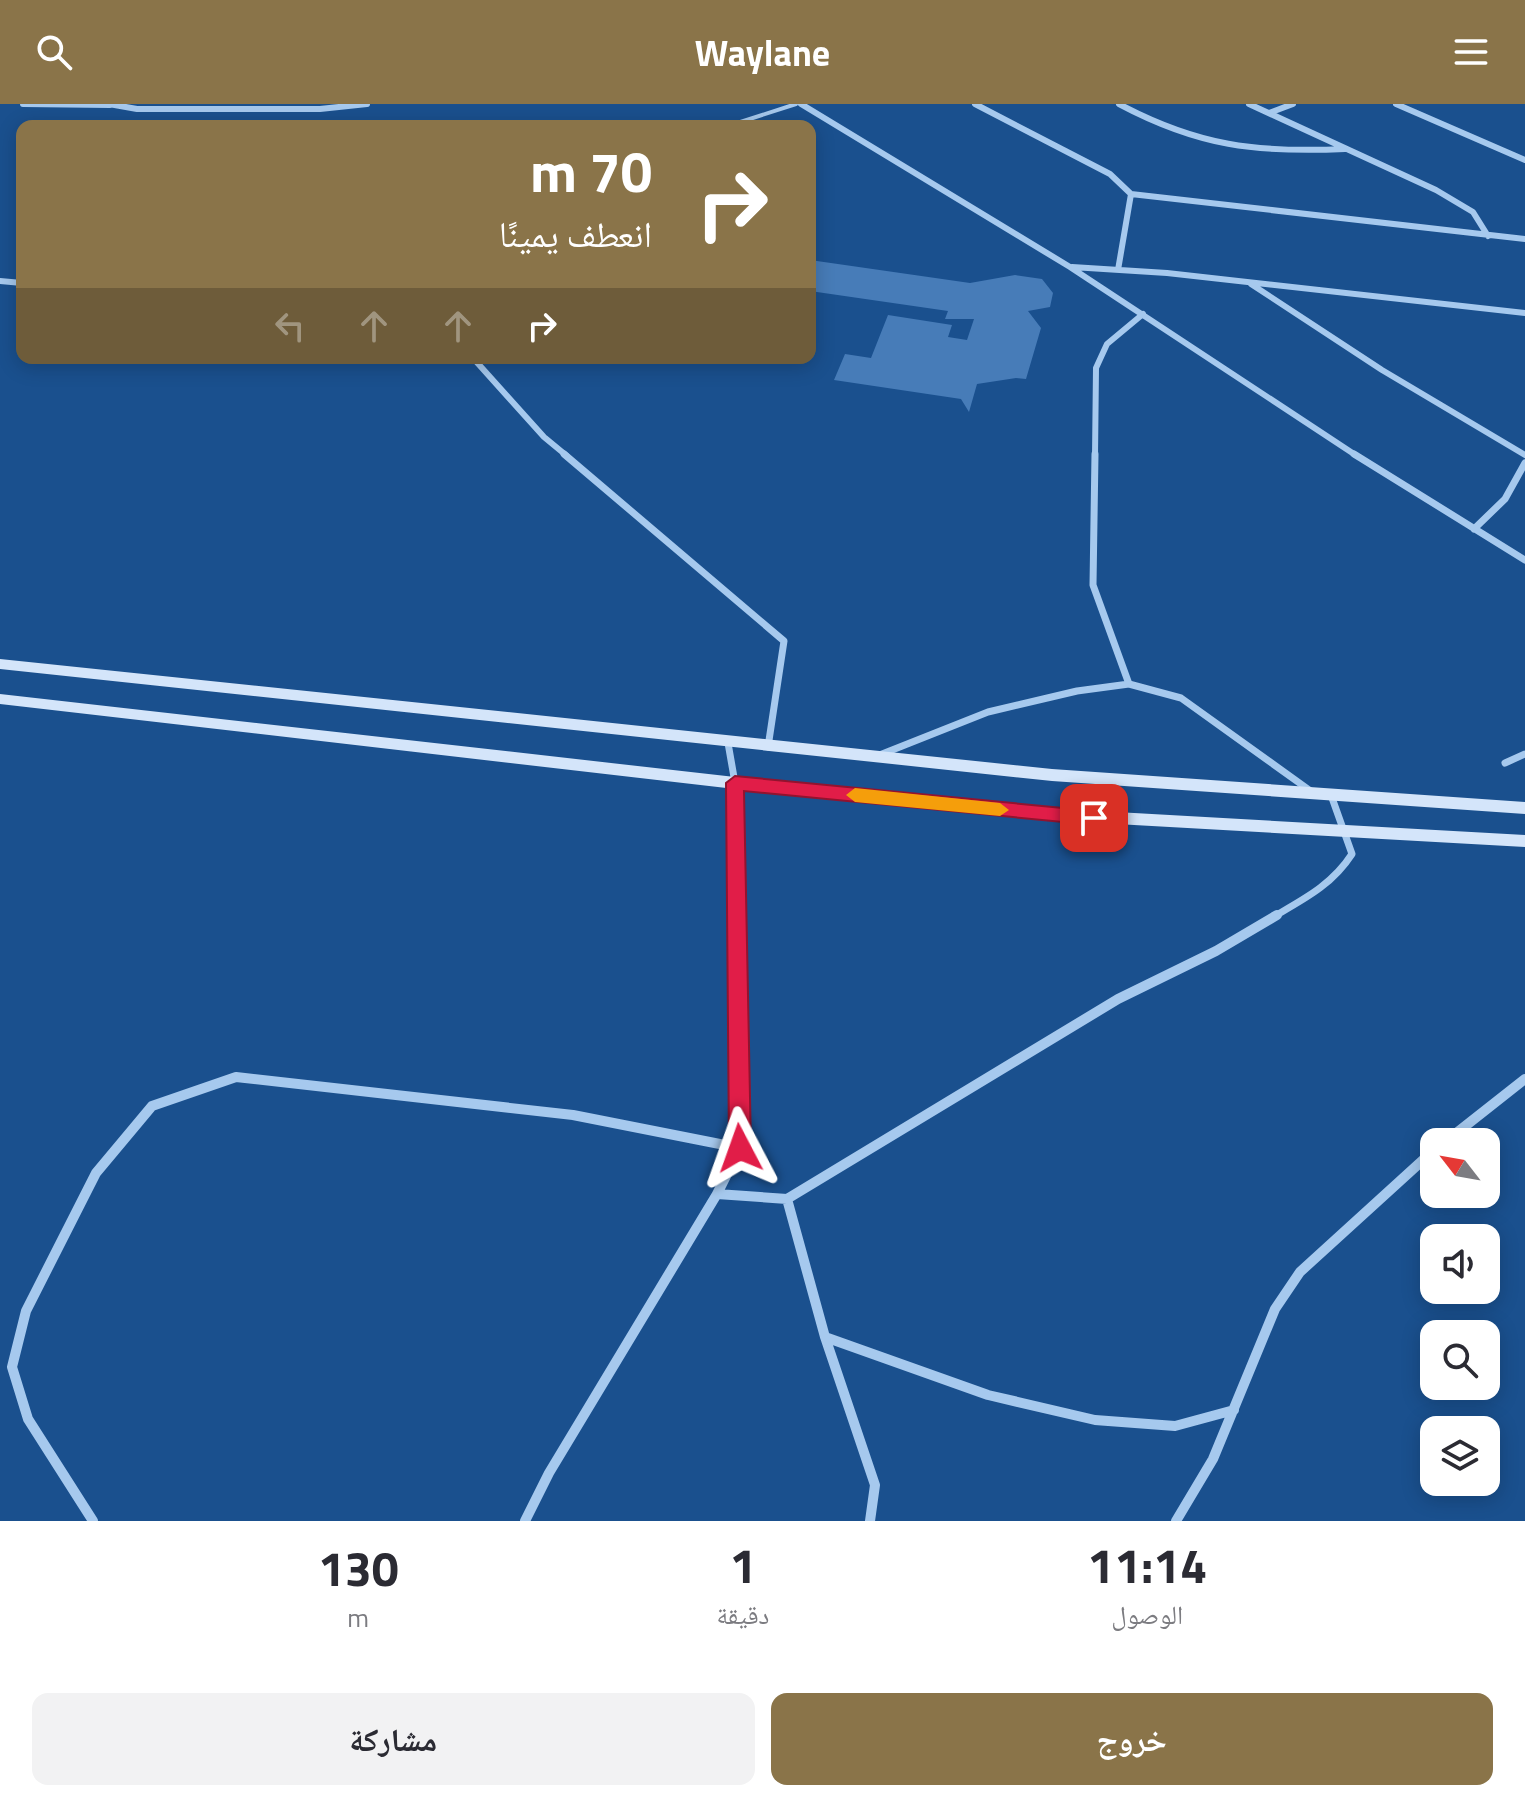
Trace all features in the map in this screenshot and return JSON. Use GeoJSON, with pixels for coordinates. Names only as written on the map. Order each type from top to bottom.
{"type":"FeatureCollection","features":[{"type":"Feature","properties":{"kind":"main road"},"geometry":{"type":"LineString","coordinates":[[0,664],[873,757],[1323,795],[1525,808]]}},
{"type":"Feature","properties":{"kind":"main road"},"geometry":{"type":"LineString","coordinates":[[0,699],[735,783],[1129,821],[1340,829],[1525,841]]}},
{"type":"Feature","properties":{"kind":"street"},"geometry":{"type":"LineString","coordinates":[[23,104],[109,105],[137,109],[320,109],[367,104]]}},
{"type":"Feature","properties":{"kind":"street"},"geometry":{"type":"LineString","coordinates":[[137,109],[153,104]]}},
{"type":"Feature","properties":{"kind":"street"},"geometry":{"type":"LineString","coordinates":[[798,104],[1070,267],[1315,430],[1525,560]]}},
{"type":"Feature","properties":{"kind":"street"},"geometry":{"type":"LineString","coordinates":[[975,104],[1110,174],[1131,194],[1525,239]]}},
{"type":"Feature","properties":{"kind":"street"},"geometry":{"type":"LineString","coordinates":[[1119,104],[1165,127],[1210,141],[1293,152],[1346,149]]}},
{"type":"Feature","properties":{"kind":"street"},"geometry":{"type":"LineString","coordinates":[[1249,104],[1436,190],[1473,212],[1488,236]]}},
{"type":"Feature","properties":{"kind":"street"},"geometry":{"type":"LineString","coordinates":[[1269,113],[1293,104]]}},
{"type":"Feature","properties":{"kind":"street"},"geometry":{"type":"LineString","coordinates":[[1396,104],[1525,160]]}},
{"type":"Feature","properties":{"kind":"street"},"geometry":{"type":"LineString","coordinates":[[1118,270],[1131,194]]}},
{"type":"Feature","properties":{"kind":"street"},"geometry":{"type":"LineString","coordinates":[[1070,267],[1246,282],[1525,313]]}},
{"type":"Feature","properties":{"kind":"street"},"geometry":{"type":"LineString","coordinates":[[1246,282],[1382,370],[1525,455]]}},
{"type":"Feature","properties":{"kind":"street"},"geometry":{"type":"LineString","coordinates":[[1129,684],[1093,585],[1096,368],[1107,344],[1143,314]]}},
{"type":"Feature","properties":{"kind":"street"},"geometry":{"type":"LineString","coordinates":[[478,364],[544,437],[784,641],[768,747]]}},
{"type":"Feature","properties":{"kind":"street"},"geometry":{"type":"LineString","coordinates":[[1474,529],[1505,499],[1525,463]]}},
{"type":"Feature","properties":{"kind":"street"},"geometry":{"type":"LineString","coordinates":[[717,1194],[787,1199],[1118,999],[1216,951],[1324,887],[1340,873],[1352,854],[1323,795],[1181,698],[1129,684],[1077,691],[988,712],[873,757]]}},
{"type":"Feature","properties":{"kind":"street"},"geometry":{"type":"LineString","coordinates":[[525,1521],[549,1473],[717,1194],[740,1148],[735,783],[728,743]]}},
{"type":"Feature","properties":{"kind":"street"},"geometry":{"type":"LineString","coordinates":[[1505,763],[1525,754]]}},
{"type":"Feature","properties":{"kind":"street"},"geometry":{"type":"LineString","coordinates":[[93,1521],[28,1419],[12,1367],[26,1311],[96,1173],[152,1106],[236,1077],[573,1115],[740,1148]]}},
{"type":"Feature","properties":{"kind":"street"},"geometry":{"type":"LineString","coordinates":[[1463,1128],[1525,1079]]}},
{"type":"Feature","properties":{"kind":"street"},"geometry":{"type":"LineString","coordinates":[[1176,1521],[1213,1459],[1275,1309],[1300,1272],[1420,1161]]}},
{"type":"Feature","properties":{"kind":"street"},"geometry":{"type":"LineString","coordinates":[[787,1199],[825,1337],[875,1485],[870,1521]]}},
{"type":"Feature","properties":{"kind":"street"},"geometry":{"type":"LineString","coordinates":[[825,1337],[988,1395],[1095,1420],[1175,1426],[1234,1410]]}},
{"type":"Feature","properties":{"kind":"lane"},"geometry":{"type":"LineString","coordinates":[[747,120],[798,104]]}},
{"type":"Feature","properties":{"kind":"building"},"geometry":{"type":"Polygon","coordinates":[[[816,261],[970,283],[1015,275],[1042,279],[1053,293],[1050,307],[1028,311],[1041,328],[1026,379],[977,384],[969,412],[961,399],[834,380],[845,354],[871,358],[888,315],[952,325],[948,337],[967,340],[974,319],[945,319],[948,311],[816,292],[816,261]]]}},
{"type":"Feature","properties":{"kind":"slow traffic"},"geometry":{"type":"LineString","coordinates":[[855,795],[1000,810]]}},
{"type":"Feature","properties":{"kind":"route"},"geometry":{"type":"LineString","coordinates":[[740,1148],[737,1123],[735,783],[1094,818]]}}]}
